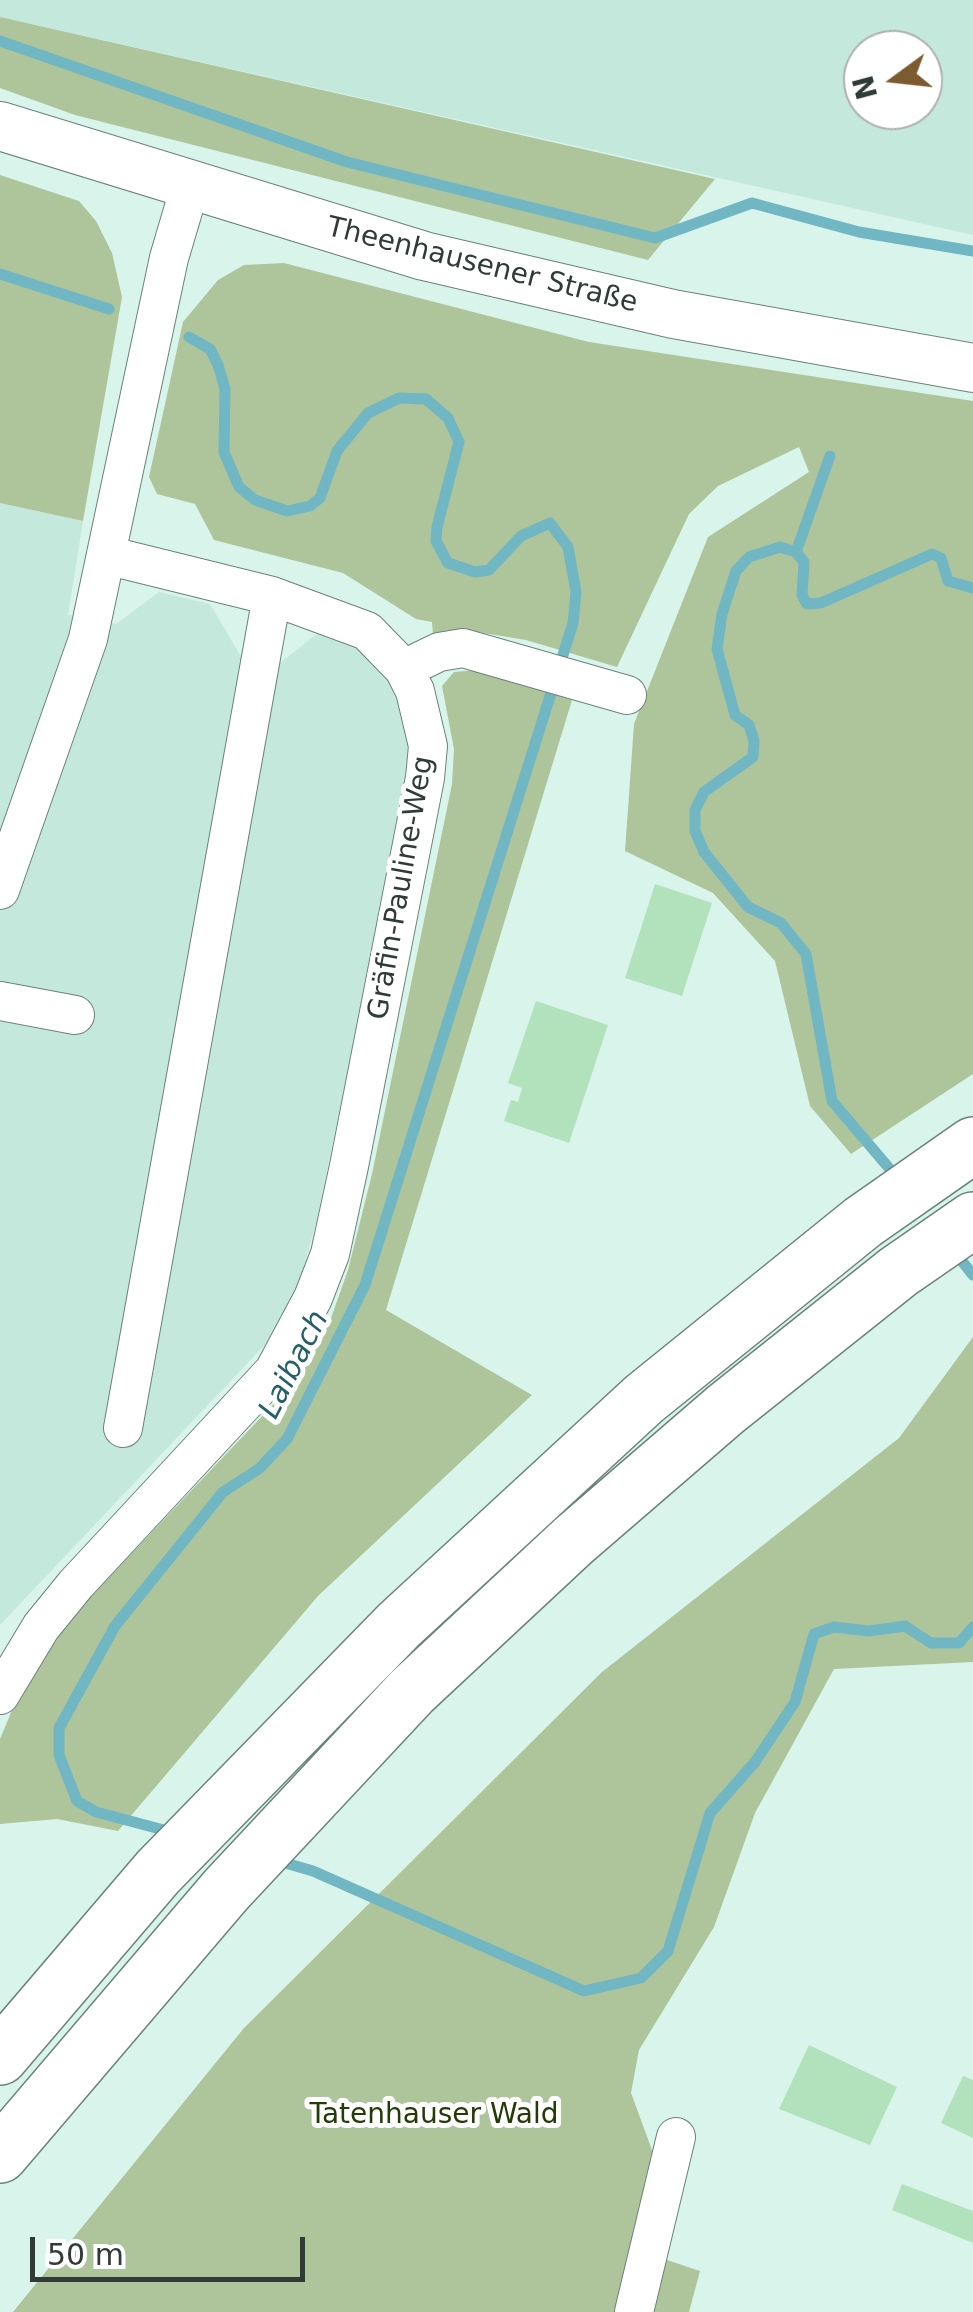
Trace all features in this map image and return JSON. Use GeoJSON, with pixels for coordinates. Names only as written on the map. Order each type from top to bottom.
{"type":"FeatureCollection","features":[{"type":"Feature","properties":{"kind":"highway"},"geometry":{"type":"LineString","coordinates":[[0,2058],[158,1872],[399,1625],[644,1399],[863,1222],[967,1148]]}},
{"type":"Feature","properties":{"kind":"highway"},"geometry":{"type":"LineString","coordinates":[[0,2155],[226,1890],[412,1692],[573,1542],[726,1409],[898,1272],[973,1220]]}},
{"type":"Feature","properties":{"kind":"main road","name":"Theenhausener Straße"},"geometry":{"type":"LineString","coordinates":[[0,126],[424,256],[673,314],[973,368]]}},
{"type":"Feature","properties":{"kind":"street"},"geometry":{"type":"LineString","coordinates":[[0,890],[88,639],[168,258],[190,187]]}},
{"type":"Feature","properties":{"kind":"street","name":"Gräfin-Pauline-Weg"},"geometry":{"type":"LineString","coordinates":[[0,1695],[41,1627],[76,1584],[274,1371],[313,1298],[330,1254],[346,1184],[426,778],[428,746],[423,713],[404,668],[367,631],[272,596],[106,555]]}},
{"type":"Feature","properties":{"kind":"street"},"geometry":{"type":"LineString","coordinates":[[122,1428],[272,596]]}},
{"type":"Feature","properties":{"kind":"street"},"geometry":{"type":"LineString","coordinates":[[404,668],[439,652],[463,648],[517,660],[627,695]]}},
{"type":"Feature","properties":{"kind":"street"},"geometry":{"type":"LineString","coordinates":[[0,1000],[75,1015]]}},
{"type":"Feature","properties":{"kind":"street"},"geometry":{"type":"LineString","coordinates":[[634,2312],[676,2137]]}},
{"type":"Feature","properties":{"kind":"shaded area"},"geometry":{"type":"Polygon","coordinates":[[[0,0],[973,0],[973,235],[0,17],[0,0]]]}},
{"type":"Feature","properties":{"kind":"shaded area"},"geometry":{"type":"Polygon","coordinates":[[[0,503],[83,521],[68,615],[116,624],[159,592],[210,604],[240,655],[281,662],[322,630],[352,642],[392,677],[404,704],[412,760],[316,1223],[297,1290],[274,1335],[0,1625],[0,503]]]}},
{"type":"Feature","properties":{"kind":"green space"},"geometry":{"type":"Polygon","coordinates":[[[0,17],[715,179],[648,260],[75,115],[0,88],[0,17]]]}},
{"type":"Feature","properties":{"kind":"green space"},"geometry":{"type":"Polygon","coordinates":[[[0,175],[79,201],[96,221],[112,253],[122,297],[83,521],[0,503],[0,175]]]}},
{"type":"Feature","properties":{"kind":"green space"},"geometry":{"type":"Polygon","coordinates":[[[284,263],[589,342],[973,401],[973,1074],[851,1154],[810,1106],[775,961],[713,893],[625,851],[634,724],[708,537],[809,472],[799,447],[718,486],[689,514],[617,667],[526,640],[465,630],[433,635],[432,622],[416,619],[343,573],[214,540],[195,504],[157,494],[149,477],[183,322],[218,280],[244,265],[284,263]]]}},
{"type":"Feature","properties":{"kind":"green space"},"geometry":{"type":"Polygon","coordinates":[[[476,670],[572,700],[386,1310],[532,1395],[318,1596],[118,1831],[57,1819],[0,1824],[0,1739],[20,1691],[51,1638],[287,1390],[330,1321],[348,1270],[372,1174],[452,784],[454,749],[442,686],[454,672],[476,670]]]}},
{"type":"Feature","properties":{"kind":"green space","name":"Tatenhauser Wald"},"geometry":{"type":"Polygon","coordinates":[[[973,1337],[973,1662],[834,1669],[755,1813],[714,1927],[639,2050],[631,2093],[656,2161],[640,2251],[700,2271],[689,2312],[13,2312],[244,2028],[602,1672],[899,1438],[973,1337]]]}},
{"type":"Feature","properties":{"kind":"building"},"geometry":{"type":"Polygon","coordinates":[[[655,884],[712,903],[682,996],[625,978],[655,884]]]}},
{"type":"Feature","properties":{"kind":"building"},"geometry":{"type":"Polygon","coordinates":[[[536,1001],[608,1025],[569,1143],[504,1121],[511,1100],[518,1102],[522,1088],[508,1083],[536,1001]]]}},
{"type":"Feature","properties":{"kind":"building"},"geometry":{"type":"Polygon","coordinates":[[[809,2045],[897,2087],[870,2145],[779,2109],[809,2045]]]}},
{"type":"Feature","properties":{"kind":"building"},"geometry":{"type":"Polygon","coordinates":[[[963,2076],[973,2080],[973,2138],[941,2123],[963,2076]]]}},
{"type":"Feature","properties":{"kind":"building"},"geometry":{"type":"Polygon","coordinates":[[[902,2184],[973,2211],[973,2243],[892,2210],[902,2184]]]}},
{"type":"Feature","properties":{"kind":"waterway"},"geometry":{"type":"LineString","coordinates":[[0,41],[347,162],[655,238],[752,203],[859,232],[973,251]]}},
{"type":"Feature","properties":{"kind":"waterway","name":"Laibach"},"geometry":{"type":"LineString","coordinates":[[0,274],[109,309]]}},
{"type":"Feature","properties":{"kind":"waterway","name":"Laibach"},"geometry":{"type":"LineString","coordinates":[[175,1833],[96,1812],[77,1801],[59,1755],[59,1728],[115,1626],[223,1492],[260,1468],[287,1439],[365,1285],[573,623],[576,592],[568,547],[550,523],[521,536],[489,570],[475,572],[448,563],[436,541],[437,527],[459,442],[448,418],[426,399],[399,398],[368,413],[337,451],[320,498],[310,506],[287,511],[255,500],[239,487],[224,452],[225,389],[218,365],[210,349],[189,337]]}},
{"type":"Feature","properties":{"kind":"waterway"},"geometry":{"type":"LineString","coordinates":[[796,552],[830,456]]}},
{"type":"Feature","properties":{"kind":"waterway","name":"Laibach"},"geometry":{"type":"LineString","coordinates":[[900,1181],[832,1101],[806,954],[781,923],[748,907],[704,852],[695,831],[695,810],[704,792],[753,757],[749,725],[735,715],[717,649],[722,614],[736,571],[749,557],[780,547],[796,552],[804,562],[802,595],[807,604],[821,603],[932,554],[941,558],[948,581],[973,588]]}},
{"type":"Feature","properties":{"kind":"waterway","name":"Laibach"},"geometry":{"type":"LineString","coordinates":[[954,1251],[973,1275]]}},
{"type":"Feature","properties":{"kind":"waterway","name":"Laibach"},"geometry":{"type":"LineString","coordinates":[[275,1860],[313,1871],[584,1991],[641,1978],[668,1951],[710,1813],[755,1762],[795,1702],[814,1634],[834,1627],[869,1631],[905,1626],[931,1643],[959,1643],[973,1627]]}}]}
